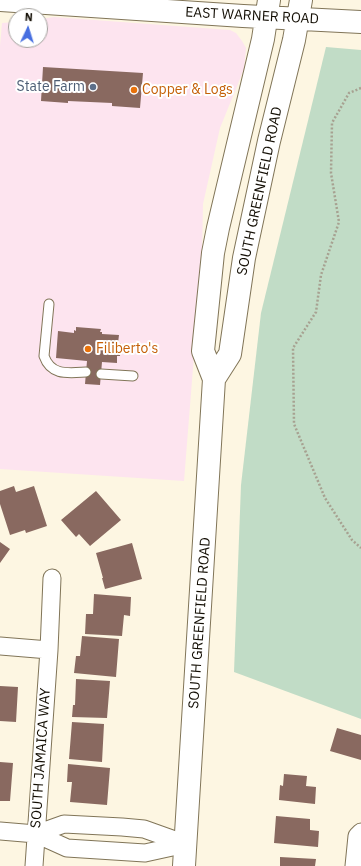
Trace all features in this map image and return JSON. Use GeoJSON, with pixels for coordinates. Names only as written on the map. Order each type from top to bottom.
{"type":"FeatureCollection","features":[{"type":"Feature","properties":{"kind":"main road","name":"EAST WARNER ROAD"},"geometry":{"type":"LineString","coordinates":[[0,0],[300,9],[361,22]]}},
{"type":"Feature","properties":{"kind":"main road","name":"SOUTH GREENFIELD ROAD"},"geometry":{"type":"LineString","coordinates":[[184,866],[214,379],[203,351],[213,253],[226,191],[263,40],[268,9]]}},
{"type":"Feature","properties":{"kind":"main road","name":"SOUTH GREENFIELD ROAD"},"geometry":{"type":"LineString","coordinates":[[214,379],[230,354],[244,258],[269,141],[294,40],[300,9]]}},
{"type":"Feature","properties":{"kind":"street","name":"SOUTH JAMAICA WAY"},"geometry":{"type":"LineString","coordinates":[[34,866],[49,650],[52,578]]}},
{"type":"Feature","properties":{"kind":"street"},"geometry":{"type":"LineString","coordinates":[[0,646],[49,650]]}},
{"type":"Feature","properties":{"kind":"street"},"geometry":{"type":"LineString","coordinates":[[36,834],[64,824],[122,827],[144,829],[186,844]]}},
{"type":"Feature","properties":{"kind":"street"},"geometry":{"type":"LineString","coordinates":[[0,831],[36,834],[67,848],[145,853],[186,844]]}},
{"type":"Feature","properties":{"kind":"street"},"geometry":{"type":"LineString","coordinates":[[354,866],[357,836],[361,832]]}},
{"type":"Feature","properties":{"kind":"lane"},"geometry":{"type":"LineString","coordinates":[[49,304],[44,356],[47,364],[60,372],[86,372]]}},
{"type":"Feature","properties":{"kind":"lane"},"geometry":{"type":"LineString","coordinates":[[101,374],[133,376]]}},
{"type":"Feature","properties":{"kind":"path"},"geometry":{"type":"LineString","coordinates":[[361,88],[350,93],[332,123],[331,173],[339,222],[321,275],[316,312],[293,348],[294,424],[325,498],[352,540],[361,548]]}},
{"type":"Feature","properties":{"kind":"shaded area"},"geometry":{"type":"Polygon","coordinates":[[[54,17],[230,30],[236,33],[246,48],[244,69],[220,128],[203,204],[202,255],[184,481],[0,469],[0,46],[2,23],[8,23],[8,48],[48,48],[48,18],[54,17]]]}},
{"type":"Feature","properties":{"kind":"green space"},"geometry":{"type":"Polygon","coordinates":[[[326,47],[361,50],[361,719],[234,672],[241,485],[261,313],[326,47]]]}},
{"type":"Feature","properties":{"kind":"building"},"geometry":{"type":"Polygon","coordinates":[[[43,67],[143,73],[140,108],[112,106],[112,103],[68,101],[68,103],[41,101],[43,67]]]}},
{"type":"Feature","properties":{"kind":"building","name":"Filiberto's"},"geometry":{"type":"Polygon","coordinates":[[[76,327],[101,329],[100,332],[102,332],[102,334],[119,335],[118,343],[121,343],[120,356],[117,356],[117,363],[102,362],[100,385],[85,384],[87,361],[56,358],[58,331],[74,333],[74,330],[76,331],[76,327]]]}},
{"type":"Feature","properties":{"kind":"building"},"geometry":{"type":"Polygon","coordinates":[[[14,486],[16,492],[34,486],[47,526],[26,533],[25,530],[10,535],[0,504],[0,491],[14,486]]]}},
{"type":"Feature","properties":{"kind":"building"},"geometry":{"type":"Polygon","coordinates":[[[96,491],[121,520],[90,546],[79,534],[76,537],[61,520],[96,491]]]}},
{"type":"Feature","properties":{"kind":"building"},"geometry":{"type":"Polygon","coordinates":[[[0,542],[10,549],[0,563],[0,542]]]}},
{"type":"Feature","properties":{"kind":"building"},"geometry":{"type":"Polygon","coordinates":[[[132,543],[142,579],[105,589],[96,553],[132,543]]]}},
{"type":"Feature","properties":{"kind":"building"},"geometry":{"type":"Polygon","coordinates":[[[94,594],[131,597],[130,616],[124,615],[122,636],[85,634],[86,614],[93,614],[94,594]]]}},
{"type":"Feature","properties":{"kind":"building"},"geometry":{"type":"Polygon","coordinates":[[[82,636],[119,639],[116,677],[74,673],[76,656],[80,656],[82,636]]]}},
{"type":"Feature","properties":{"kind":"building"},"geometry":{"type":"Polygon","coordinates":[[[76,679],[110,681],[107,718],[72,717],[73,705],[75,705],[76,679]]]}},
{"type":"Feature","properties":{"kind":"building"},"geometry":{"type":"Polygon","coordinates":[[[0,686],[18,687],[16,722],[0,721],[0,686]]]}},
{"type":"Feature","properties":{"kind":"building"},"geometry":{"type":"Polygon","coordinates":[[[72,722],[104,724],[102,762],[69,759],[72,722]]]}},
{"type":"Feature","properties":{"kind":"building"},"geometry":{"type":"Polygon","coordinates":[[[337,728],[361,735],[361,760],[330,751],[337,728]]]}},
{"type":"Feature","properties":{"kind":"building"},"geometry":{"type":"Polygon","coordinates":[[[0,762],[13,763],[10,801],[0,801],[0,762]]]}},
{"type":"Feature","properties":{"kind":"building"},"geometry":{"type":"Polygon","coordinates":[[[68,764],[110,768],[107,805],[70,802],[72,782],[67,782],[68,764]]]}},
{"type":"Feature","properties":{"kind":"building"},"geometry":{"type":"Polygon","coordinates":[[[284,774],[307,776],[306,786],[316,787],[315,804],[279,800],[280,785],[283,786],[284,774]]]}},
{"type":"Feature","properties":{"kind":"building"},"geometry":{"type":"Polygon","coordinates":[[[276,816],[310,819],[310,830],[319,831],[318,847],[274,843],[276,816]]]}},
{"type":"Feature","properties":{"kind":"building"},"geometry":{"type":"Polygon","coordinates":[[[280,857],[316,859],[315,866],[280,866],[280,857]]]}},
{"type":"Feature","properties":{"kind":"place","name":"State Farm"},"geometry":{"type":"Point","coordinates":[93,87]}},
{"type":"Feature","properties":{"kind":"place","name":"Copper & Logs"},"geometry":{"type":"Point","coordinates":[134,90]}},
{"type":"Feature","properties":{"kind":"place","name":"Filiberto's"},"geometry":{"type":"Point","coordinates":[88,349]}}]}
